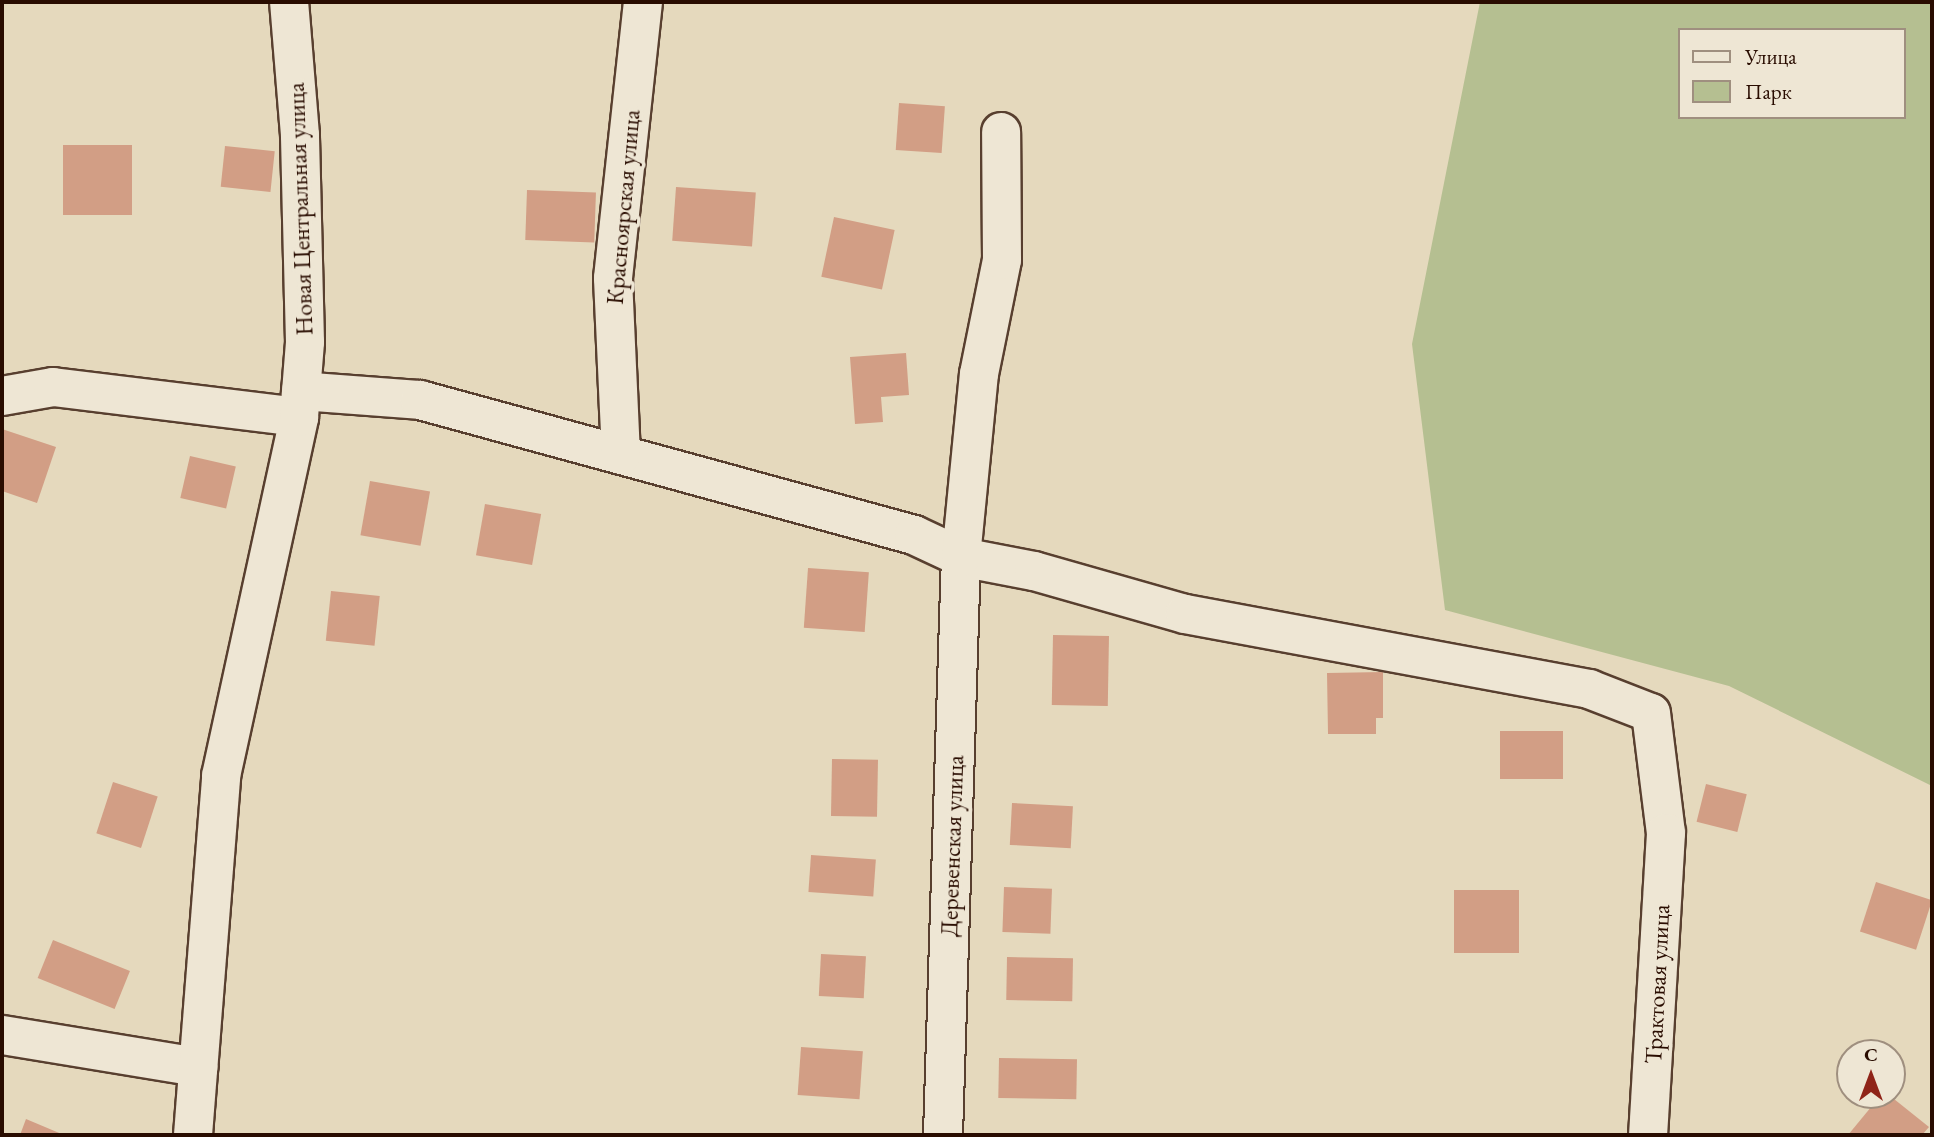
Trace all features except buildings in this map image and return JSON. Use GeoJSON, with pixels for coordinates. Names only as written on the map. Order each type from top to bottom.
{"type":"FeatureCollection","features":[{"type":"Feature","properties":{"kind":"street","name":"Новая Центральная улица"},"geometry":{"type":"LineString","coordinates":[[193,1135],[221,776],[300,404],[305,342],[300,135],[289,2]]}},
{"type":"Feature","properties":{"kind":"street","name":"Красноярская улица"},"geometry":{"type":"LineString","coordinates":[[621,455],[613,278],[643,2]]}},
{"type":"Feature","properties":{"kind":"street","name":"Деревенская улица"},"geometry":{"type":"LineString","coordinates":[[943,1135],[961,557],[979,374],[1002,260],[1001,132]]}},
{"type":"Feature","properties":{"kind":"street"},"geometry":{"type":"LineString","coordinates":[[2,396],[53,387],[300,404],[420,400],[914,535],[961,557]]}},
{"type":"Feature","properties":{"kind":"street","name":"Трактовая улица"},"geometry":{"type":"LineString","coordinates":[[961,557],[1034,571],[1185,614],[1590,689],[1651,713],[1666,832],[1648,1135]]}},
{"type":"Feature","properties":{"kind":"street"},"geometry":{"type":"LineString","coordinates":[[2,1036],[198,1068]]}},
{"type":"Feature","properties":{"kind":"green space"},"geometry":{"type":"Polygon","coordinates":[[[1480,2],[1932,2],[1932,786],[1729,686],[1445,610],[1412,344],[1480,2]]]}}]}
